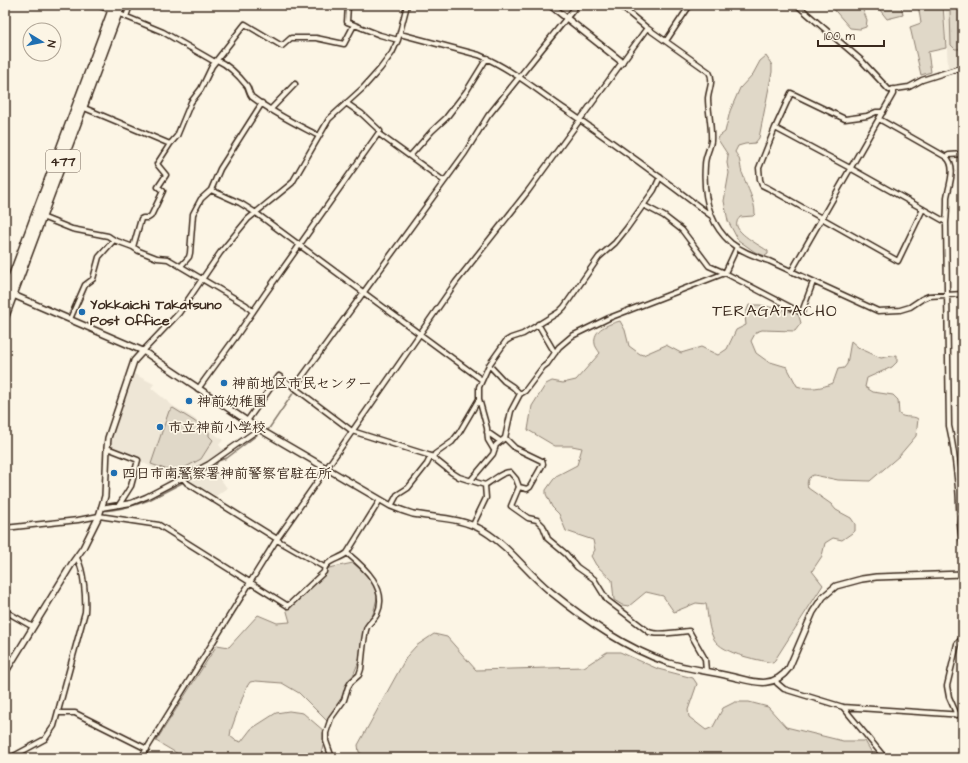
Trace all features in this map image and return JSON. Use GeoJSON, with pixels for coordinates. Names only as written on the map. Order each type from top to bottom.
{"type":"FeatureCollection","features":[{"type":"Feature","properties":{"kind":"highway","name":"477"},"geometry":{"type":"LineString","coordinates":[[7,293],[42,217],[114,10],[121,5]]}},
{"type":"Feature","properties":{"kind":"highway","name":"477"},"geometry":{"type":"LineString","coordinates":[[5,316],[7,293],[80,106]]}},
{"type":"Feature","properties":{"kind":"street"},"geometry":{"type":"LineString","coordinates":[[126,17],[130,5]]}},
{"type":"Feature","properties":{"kind":"street"},"geometry":{"type":"LineString","coordinates":[[302,5],[306,5]]}},
{"type":"Feature","properties":{"kind":"street"},"geometry":{"type":"LineString","coordinates":[[348,5],[347,22],[380,36],[398,40]]}},
{"type":"Feature","properties":{"kind":"street"},"geometry":{"type":"LineString","coordinates":[[5,673],[73,562],[77,558],[100,512],[106,492],[106,448],[134,361],[179,313],[220,254],[248,219],[292,183],[329,119],[363,88],[380,69],[392,53],[398,40],[407,5]]}},
{"type":"Feature","properties":{"kind":"street"},"geometry":{"type":"LineString","coordinates":[[550,5],[622,62]]}},
{"type":"Feature","properties":{"kind":"street"},"geometry":{"type":"LineString","coordinates":[[296,389],[465,153],[488,116],[577,5]]}},
{"type":"Feature","properties":{"kind":"street"},"geometry":{"type":"LineString","coordinates":[[619,5],[647,28],[709,72],[712,76],[708,98],[711,142],[706,153],[706,191],[710,215],[715,225],[731,242],[737,247],[878,311],[900,310],[910,307],[929,296],[963,294]]}},
{"type":"Feature","properties":{"kind":"street"},"geometry":{"type":"LineString","coordinates":[[666,41],[690,5]]}},
{"type":"Feature","properties":{"kind":"street"},"geometry":{"type":"LineString","coordinates":[[797,5],[861,60],[889,90],[909,87],[922,80],[963,68]]}},
{"type":"Feature","properties":{"kind":"street"},"geometry":{"type":"LineString","coordinates":[[101,6],[114,10],[126,17],[176,39],[216,61],[224,63],[248,87],[250,95],[280,116],[319,136]]}},
{"type":"Feature","properties":{"kind":"street"},"geometry":{"type":"LineString","coordinates":[[133,247],[141,219],[151,216],[163,191],[158,187],[166,174],[157,164],[177,136],[191,102],[201,89],[216,61],[245,24],[282,46],[291,38],[316,38],[344,44],[354,25]]}},
{"type":"Feature","properties":{"kind":"street"},"geometry":{"type":"LineString","coordinates":[[141,758],[277,540],[352,431],[456,282],[528,191],[647,28]]}},
{"type":"Feature","properties":{"kind":"street"},"geometry":{"type":"LineString","coordinates":[[400,34],[435,42],[448,48],[479,54],[487,58],[518,77],[580,120],[710,215]]}},
{"type":"Feature","properties":{"kind":"street"},"geometry":{"type":"LineString","coordinates":[[410,156],[432,131],[446,118],[466,92],[487,58]]}},
{"type":"Feature","properties":{"kind":"street"},"geometry":{"type":"LineString","coordinates":[[270,110],[296,84]]}},
{"type":"Feature","properties":{"kind":"street"},"geometry":{"type":"LineString","coordinates":[[791,272],[883,112],[893,94],[893,89]]}},
{"type":"Feature","properties":{"kind":"street"},"geometry":{"type":"LineString","coordinates":[[883,112],[876,112],[867,116],[845,119],[791,93],[759,168],[762,185],[898,261],[923,209]]}},
{"type":"Feature","properties":{"kind":"street"},"geometry":{"type":"LineString","coordinates":[[346,103],[362,114],[380,131],[379,134],[444,181]]}},
{"type":"Feature","properties":{"kind":"street"},"geometry":{"type":"LineString","coordinates":[[181,266],[190,253],[193,214],[201,199],[211,190],[220,169],[262,104]]}},
{"type":"Feature","properties":{"kind":"street"},"geometry":{"type":"LineString","coordinates":[[80,106],[170,144]]}},
{"type":"Feature","properties":{"kind":"street"},"geometry":{"type":"LineString","coordinates":[[879,119],[949,159],[952,174],[948,196],[946,222],[949,426],[954,448],[960,528],[963,544]]}},
{"type":"Feature","properties":{"kind":"street"},"geometry":{"type":"LineString","coordinates":[[775,128],[946,222]]}},
{"type":"Feature","properties":{"kind":"street"},"geometry":{"type":"LineString","coordinates":[[198,388],[236,338],[298,245],[379,134]]}},
{"type":"Feature","properties":{"kind":"street"},"geometry":{"type":"LineString","coordinates":[[946,157],[949,155],[963,154]]}},
{"type":"Feature","properties":{"kind":"street"},"geometry":{"type":"LineString","coordinates":[[494,450],[488,440],[487,428],[479,399],[482,380],[489,365],[506,341],[523,334],[559,312],[564,307],[581,285],[588,271],[599,257],[615,243],[654,190],[660,177]]}},
{"type":"Feature","properties":{"kind":"street"},"geometry":{"type":"LineString","coordinates":[[211,190],[256,213],[482,380]]}},
{"type":"Feature","properties":{"kind":"street"},"geometry":{"type":"LineString","coordinates":[[643,205],[664,216],[682,230],[709,266],[725,272],[802,312],[813,282]]}},
{"type":"Feature","properties":{"kind":"street"},"geometry":{"type":"LineString","coordinates":[[42,217],[72,229],[108,236],[157,258],[168,259],[246,306],[252,312]]}},
{"type":"Feature","properties":{"kind":"street"},"geometry":{"type":"LineString","coordinates":[[70,319],[85,285],[93,279],[99,257],[114,240]]}},
{"type":"Feature","properties":{"kind":"street"},"geometry":{"type":"LineString","coordinates":[[471,480],[493,454],[500,441],[505,438],[511,411],[520,394],[525,391],[559,347],[579,331],[585,330],[609,318],[725,272],[737,247]]}},
{"type":"Feature","properties":{"kind":"street"},"geometry":{"type":"LineString","coordinates":[[7,293],[143,351],[259,429],[391,506],[412,513],[473,525],[502,543],[551,592],[623,643],[640,652],[671,664],[761,683],[776,680],[784,675],[789,668],[813,612],[823,597],[833,588],[862,579],[963,574]]}},
{"type":"Feature","properties":{"kind":"street"},"geometry":{"type":"LineString","coordinates":[[538,324],[555,353]]}},
{"type":"Feature","properties":{"kind":"street"},"geometry":{"type":"LineString","coordinates":[[489,365],[504,381],[520,394]]}},
{"type":"Feature","properties":{"kind":"street"},"geometry":{"type":"LineString","coordinates":[[247,421],[279,376],[352,431],[432,456],[459,477],[485,485],[502,474],[510,472],[516,479],[519,487],[511,506],[513,509],[528,518],[537,520],[543,526],[548,539],[568,556],[577,567],[594,579],[607,600],[649,632],[652,634],[689,631],[705,659],[706,671]]}},
{"type":"Feature","properties":{"kind":"street"},"geometry":{"type":"LineString","coordinates":[[391,506],[397,495],[408,488],[432,456],[452,442],[479,399]]}},
{"type":"Feature","properties":{"kind":"street"},"geometry":{"type":"LineString","coordinates":[[5,528],[78,520],[119,505],[138,501],[184,479],[222,456],[259,429]]}},
{"type":"Feature","properties":{"kind":"street"},"geometry":{"type":"LineString","coordinates":[[487,432],[500,441]]}},
{"type":"Feature","properties":{"kind":"street"},"geometry":{"type":"LineString","coordinates":[[505,438],[515,448],[542,461],[543,464],[530,487],[519,487]]}},
{"type":"Feature","properties":{"kind":"street"},"geometry":{"type":"LineString","coordinates":[[106,448],[138,460],[131,486],[119,505]]}},
{"type":"Feature","properties":{"kind":"street"},"geometry":{"type":"LineString","coordinates":[[184,479],[186,483],[277,540],[324,567]]}},
{"type":"Feature","properties":{"kind":"street"},"geometry":{"type":"LineString","coordinates":[[473,525],[486,498],[485,485]]}},
{"type":"Feature","properties":{"kind":"street"},"geometry":{"type":"LineString","coordinates":[[100,512],[159,525],[288,606],[324,572],[324,567],[326,564],[343,556],[380,500]]}},
{"type":"Feature","properties":{"kind":"street"},"geometry":{"type":"LineString","coordinates":[[332,758],[327,745],[326,733],[331,718],[344,700],[350,682],[359,675],[367,627],[377,614],[379,603],[378,590],[371,577],[358,562],[346,552]]}},
{"type":"Feature","properties":{"kind":"street"},"geometry":{"type":"LineString","coordinates":[[10,758],[46,738],[54,726],[85,612],[86,602],[81,565],[77,558]]}},
{"type":"Feature","properties":{"kind":"street"},"geometry":{"type":"LineString","coordinates":[[5,611],[33,627]]}},
{"type":"Feature","properties":{"kind":"street"},"geometry":{"type":"LineString","coordinates":[[957,714],[949,697],[947,686],[957,644],[963,637]]}},
{"type":"Feature","properties":{"kind":"street"},"geometry":{"type":"LineString","coordinates":[[776,680],[777,683],[784,689],[843,707],[963,715]]}},
{"type":"Feature","properties":{"kind":"street"},"geometry":{"type":"LineString","coordinates":[[843,707],[885,758]]}},
{"type":"Feature","properties":{"kind":"street"},"geometry":{"type":"LineString","coordinates":[[58,713],[75,713],[147,749]]}},
{"type":"Feature","properties":{"kind":"shaded area"},"geometry":{"type":"Polygon","coordinates":[[[830,5],[865,5],[863,10],[867,20],[866,27],[860,29],[850,28],[830,5]]]}},
{"type":"Feature","properties":{"kind":"shaded area"},"geometry":{"type":"Polygon","coordinates":[[[876,5],[901,5],[903,15],[887,19],[876,5]]]}},
{"type":"Feature","properties":{"kind":"shaded area"},"geometry":{"type":"Polygon","coordinates":[[[918,5],[943,5],[946,48],[928,52],[931,72],[921,75],[910,27],[921,23],[918,5]]]}},
{"type":"Feature","properties":{"kind":"shaded area"},"geometry":{"type":"Polygon","coordinates":[[[945,5],[963,5],[963,65],[948,70],[945,5]]]}},
{"type":"Feature","properties":{"kind":"shaded area"},"geometry":{"type":"Polygon","coordinates":[[[954,5],[963,5],[963,49],[955,49],[951,45],[950,11],[954,5]]]}},
{"type":"Feature","properties":{"kind":"shaded area"},"geometry":{"type":"Polygon","coordinates":[[[766,56],[772,65],[772,72],[759,138],[755,143],[738,146],[735,152],[740,160],[742,172],[755,209],[755,214],[753,216],[740,217],[737,221],[737,226],[743,234],[768,251],[768,254],[765,256],[755,252],[738,240],[728,221],[724,201],[729,173],[727,163],[728,155],[717,138],[725,132],[730,111],[740,88],[753,74],[760,61],[766,56]]]}},
{"type":"Feature","properties":{"kind":"shaded area"},"geometry":{"type":"Polygon","coordinates":[[[749,305],[760,305],[798,313],[801,323],[795,331],[762,330],[756,332],[751,341],[756,353],[767,361],[787,367],[797,386],[815,388],[833,383],[838,369],[844,368],[847,364],[851,341],[859,348],[881,358],[897,355],[897,362],[892,367],[867,378],[865,387],[873,392],[893,395],[898,400],[899,414],[918,419],[916,436],[899,456],[870,481],[838,480],[814,475],[809,478],[807,482],[808,488],[831,504],[836,510],[851,518],[855,524],[855,531],[842,540],[833,538],[825,543],[822,556],[812,571],[823,585],[773,663],[738,655],[722,647],[712,635],[706,604],[696,603],[674,612],[663,596],[646,592],[629,606],[622,605],[614,600],[612,580],[596,565],[591,556],[595,550],[593,540],[566,531],[559,514],[552,507],[546,494],[546,490],[556,476],[577,465],[582,448],[572,446],[555,446],[528,430],[532,406],[546,384],[552,381],[563,383],[576,380],[600,353],[595,345],[595,339],[596,334],[602,328],[620,321],[625,330],[629,346],[643,355],[666,345],[681,353],[701,347],[718,355],[727,349],[736,330],[746,325],[745,315],[749,305]]]}},
{"type":"Feature","properties":{"kind":"shaded area","name":"市立神前小学校"},"geometry":{"type":"Polygon","coordinates":[[[132,373],[154,384],[151,388],[173,406],[192,417],[223,440],[219,445],[225,452],[165,484],[167,478],[160,475],[160,472],[139,459],[109,448],[132,373]]]}},
{"type":"Feature","properties":{"kind":"shaded area"},"geometry":{"type":"Polygon","coordinates":[[[173,408],[209,432],[209,436],[213,440],[201,459],[173,472],[151,464],[169,411],[173,408]]]}},
{"type":"Feature","properties":{"kind":"shaded area","name":"市立神前小学校"},"geometry":{"type":"Polygon","coordinates":[[[214,470],[227,488],[216,496],[191,481],[214,470]]]}},
{"type":"Feature","properties":{"kind":"shaded area"},"geometry":{"type":"Polygon","coordinates":[[[353,563],[374,581],[378,594],[365,646],[344,698],[331,725],[299,693],[282,683],[256,681],[250,682],[246,688],[231,730],[230,736],[241,742],[251,729],[276,713],[289,711],[303,713],[324,731],[325,738],[320,758],[280,756],[277,758],[185,758],[156,741],[217,645],[229,647],[258,615],[277,623],[290,622],[286,608],[312,582],[329,568],[353,563]]]}},
{"type":"Feature","properties":{"kind":"shaded area"},"geometry":{"type":"Polygon","coordinates":[[[434,634],[447,637],[476,670],[584,667],[607,652],[620,652],[658,669],[693,678],[697,684],[688,710],[689,717],[706,730],[713,727],[723,708],[735,702],[749,702],[768,707],[786,727],[843,741],[865,741],[875,758],[368,758],[359,752],[358,745],[407,656],[416,646],[434,634]]]}},
{"type":"Feature","properties":{"kind":"waterway"},"geometry":{"type":"LineString","coordinates":[[572,16],[581,5]]}},
{"type":"Feature","properties":{"kind":"waterway"},"geometry":{"type":"LineString","coordinates":[[532,65],[565,25]]}},
{"type":"Feature","properties":{"kind":"waterway"},"geometry":{"type":"LineString","coordinates":[[487,122],[491,115]]}},
{"type":"Feature","properties":{"kind":"waterway"},"geometry":{"type":"LineString","coordinates":[[471,147],[483,128]]}},
{"type":"Feature","properties":{"kind":"waterway"},"geometry":{"type":"LineString","coordinates":[[411,230],[461,162]]}},
{"type":"Feature","properties":{"kind":"waterway"},"geometry":{"type":"LineString","coordinates":[[367,292],[379,275]]}},
{"type":"Feature","properties":{"kind":"waterway"},"geometry":{"type":"LineString","coordinates":[[268,430],[311,367]]}},
{"type":"Feature","properties":{"kind":"waterway"},"geometry":{"type":"LineString","coordinates":[[102,511],[114,510],[149,500],[215,466],[218,461],[227,458],[257,435]]}},
{"type":"Feature","properties":{"kind":"place","name":"Yokkaichi Takatsuno Post Office"},"geometry":{"type":"Point","coordinates":[82,312]}},
{"type":"Feature","properties":{"kind":"place","name":"神前地区市民センター"},"geometry":{"type":"Point","coordinates":[224,383]}},
{"type":"Feature","properties":{"kind":"place","name":"神前幼稚園"},"geometry":{"type":"Point","coordinates":[189,401]}},
{"type":"Feature","properties":{"kind":"place","name":"市立神前小学校"},"geometry":{"type":"Point","coordinates":[160,427]}},
{"type":"Feature","properties":{"kind":"place","name":"四日市南警察署神前警察官駐在所"},"geometry":{"type":"Point","coordinates":[114,473]}},
{"type":"Feature","properties":{"kind":"district","name":"TERAGATACHO"},"geometry":{"type":"Point","coordinates":[775,310]}}]}
